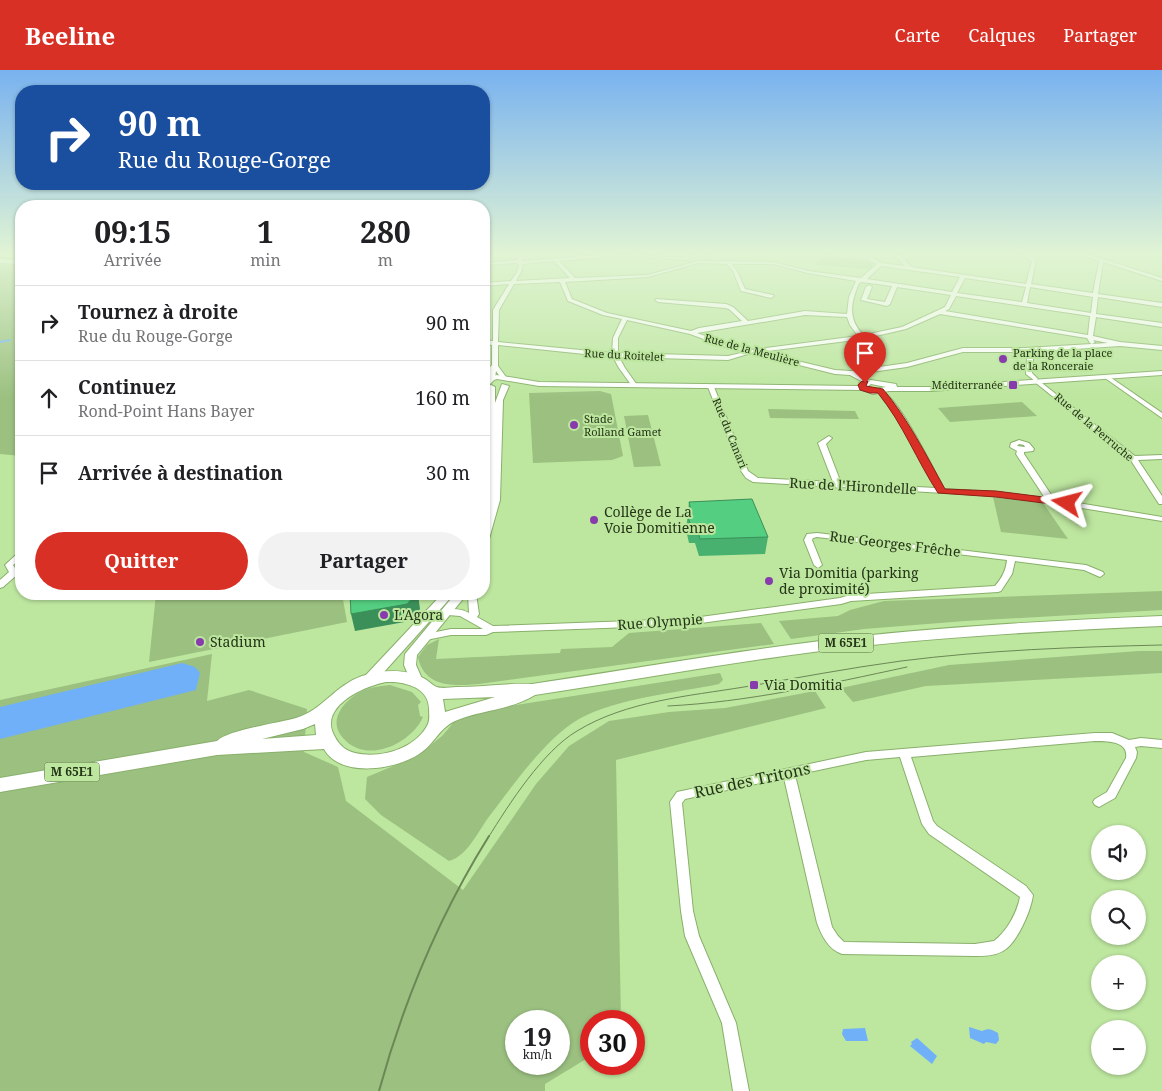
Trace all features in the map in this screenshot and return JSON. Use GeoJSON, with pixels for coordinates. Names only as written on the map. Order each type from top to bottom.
{"type":"FeatureCollection","features":[{"type":"Feature","properties":{"kind":"main road","name":"M 65E1"},"geometry":{"type":"LineString","coordinates":[[432,693],[478,693],[515,688],[532,690],[871,640],[936,634],[1162,621]]}},
{"type":"Feature","properties":{"kind":"main road"},"geometry":{"type":"LineString","coordinates":[[395,676],[416,681],[432,693],[438,707],[436,724],[424,741],[415,749],[404,755],[380,762],[356,761],[334,750],[323,730],[328,710],[340,695],[351,687],[370,679],[395,676]]}},
{"type":"Feature","properties":{"kind":"main road","name":"M 65E1"},"geometry":{"type":"LineString","coordinates":[[436,724],[457,712],[517,698],[532,690]]}},
{"type":"Feature","properties":{"kind":"main road","name":"M 65E1"},"geometry":{"type":"LineString","coordinates":[[216,748],[233,740],[302,723],[328,710]]}},
{"type":"Feature","properties":{"kind":"main road","name":"M 65E1"},"geometry":{"type":"LineString","coordinates":[[0,785],[216,748],[235,749],[293,742],[328,742]]}},
{"type":"Feature","properties":{"kind":"street"},"geometry":{"type":"LineString","coordinates":[[490,375],[494,366],[496,310],[500,303]]}},
{"type":"Feature","properties":{"kind":"street","name":"Rue de la Meulière"},"geometry":{"type":"LineString","coordinates":[[574,303],[605,314],[692,334],[725,345],[830,370],[851,373],[865,385]]}},
{"type":"Feature","properties":{"kind":"street"},"geometry":{"type":"LineString","coordinates":[[688,303],[726,306],[731,308],[747,323]]}},
{"type":"Feature","properties":{"kind":"street"},"geometry":{"type":"LineString","coordinates":[[849,303],[848,308],[854,330],[863,337]]}},
{"type":"Feature","properties":{"kind":"street"},"geometry":{"type":"LineString","coordinates":[[940,312],[947,308],[950,303]]}},
{"type":"Feature","properties":{"kind":"street"},"geometry":{"type":"LineString","coordinates":[[1009,303],[1162,325]]}},
{"type":"Feature","properties":{"kind":"street"},"geometry":{"type":"LineString","coordinates":[[1095,303],[1091,340],[1096,345]]}},
{"type":"Feature","properties":{"kind":"street"},"geometry":{"type":"LineString","coordinates":[[1145,303],[1162,305]]}},
{"type":"Feature","properties":{"kind":"street"},"geometry":{"type":"LineString","coordinates":[[940,312],[1091,337],[1120,344]]}},
{"type":"Feature","properties":{"kind":"street","name":"Rue du Roitelet"},"geometry":{"type":"LineString","coordinates":[[494,344],[614,355],[725,358],[753,351],[863,337],[899,330],[940,312]]}},
{"type":"Feature","properties":{"kind":"street"},"geometry":{"type":"LineString","coordinates":[[692,334],[698,330],[805,313],[850,316]]}},
{"type":"Feature","properties":{"kind":"street"},"geometry":{"type":"LineString","coordinates":[[625,319],[616,339],[614,355],[634,385]]}},
{"type":"Feature","properties":{"kind":"street"},"geometry":{"type":"LineString","coordinates":[[490,343],[494,344]]}},
{"type":"Feature","properties":{"kind":"street"},"geometry":{"type":"LineString","coordinates":[[851,373],[911,364],[963,350],[1025,350],[1120,344],[1162,348]]}},
{"type":"Feature","properties":{"kind":"street"},"geometry":{"type":"LineString","coordinates":[[1025,350],[1030,359],[1029,374],[1037,380]]}},
{"type":"Feature","properties":{"kind":"street"},"geometry":{"type":"LineString","coordinates":[[494,366],[506,382]]}},
{"type":"Feature","properties":{"kind":"street"},"geometry":{"type":"LineString","coordinates":[[490,381],[700,388],[865,385],[870,391],[881,388],[931,389],[1162,372]]}},
{"type":"Feature","properties":{"kind":"street"},"geometry":{"type":"LineString","coordinates":[[1106,376],[1162,416]]}},
{"type":"Feature","properties":{"kind":"street","name":"Rue de la Perruche"},"geometry":{"type":"LineString","coordinates":[[1037,380],[1133,458],[1162,502]]}},
{"type":"Feature","properties":{"kind":"street"},"geometry":{"type":"LineString","coordinates":[[490,518],[495,500],[499,400],[506,382]]}},
{"type":"Feature","properties":{"kind":"street","name":"Rue du Canari"},"geometry":{"type":"LineString","coordinates":[[711,387],[745,471],[752,478]]}},
{"type":"Feature","properties":{"kind":"street"},"geometry":{"type":"LineString","coordinates":[[881,388],[916,445],[941,491]]}},
{"type":"Feature","properties":{"kind":"street"},"geometry":{"type":"LineString","coordinates":[[829,438],[822,443],[838,486]]}},
{"type":"Feature","properties":{"kind":"street"},"geometry":{"type":"LineString","coordinates":[[1022,450],[1020,454],[1051,500]]}},
{"type":"Feature","properties":{"kind":"street"},"geometry":{"type":"LineString","coordinates":[[1133,458],[1162,457]]}},
{"type":"Feature","properties":{"kind":"street","name":"Rue de l'Hirondelle"},"geometry":{"type":"LineString","coordinates":[[752,478],[768,482],[996,494],[1051,500],[1162,519]]}},
{"type":"Feature","properties":{"kind":"street","name":"Rue Georges Frêche"},"geometry":{"type":"LineString","coordinates":[[818,565],[808,540],[810,536],[817,535],[1011,558],[1086,568],[1100,574]]}},
{"type":"Feature","properties":{"kind":"street","name":"Rue Olympie"},"geometry":{"type":"LineString","coordinates":[[426,638],[442,633],[486,632],[491,629],[686,622],[841,601],[850,598],[998,589],[1009,571],[1011,558]]}},
{"type":"Feature","properties":{"kind":"street"},"geometry":{"type":"LineString","coordinates":[[0,585],[11,569]]}},
{"type":"Feature","properties":{"kind":"street"},"geometry":{"type":"LineString","coordinates":[[370,679],[442,600]]}},
{"type":"Feature","properties":{"kind":"street"},"geometry":{"type":"LineString","coordinates":[[416,681],[410,659],[415,648],[426,638],[457,600]]}},
{"type":"Feature","properties":{"kind":"street"},"geometry":{"type":"LineString","coordinates":[[472,618],[474,614],[473,600]]}},
{"type":"Feature","properties":{"kind":"street"},"geometry":{"type":"LineString","coordinates":[[424,620],[448,612],[462,614],[491,629]]}},
{"type":"Feature","properties":{"kind":"street","name":"Rue des Tritons"},"geometry":{"type":"LineString","coordinates":[[740,1091],[729,1023],[692,936],[686,911],[676,802],[684,794],[860,757],[1103,736],[1128,744],[1141,742],[1162,744]]}},
{"type":"Feature","properties":{"kind":"street"},"geometry":{"type":"LineString","coordinates":[[1099,802],[1111,795],[1131,758],[1132,752],[1128,744]]}},
{"type":"Feature","properties":{"kind":"street"},"geometry":{"type":"LineString","coordinates":[[789,773],[824,924],[834,942],[842,948],[975,950],[997,948],[1006,940],[1027,903],[1027,896],[1022,890],[933,830],[928,824],[904,754]]}},
{"type":"Feature","properties":{"kind":"green space"},"geometry":{"type":"Polygon","coordinates":[[[0,303],[15,303],[15,455],[0,454],[0,303]]]}},
{"type":"Feature","properties":{"kind":"green space","name":"Stade Rolland Gamet"},"geometry":{"type":"Polygon","coordinates":[[[600,391],[611,394],[623,456],[612,460],[533,463],[529,393],[600,391]]]}},
{"type":"Feature","properties":{"kind":"green space"},"geometry":{"type":"Polygon","coordinates":[[[1022,402],[1037,416],[950,422],[938,408],[1022,402]]]}},
{"type":"Feature","properties":{"kind":"green space"},"geometry":{"type":"Polygon","coordinates":[[[768,409],[855,411],[859,419],[770,418],[768,409]]]}},
{"type":"Feature","properties":{"kind":"green space"},"geometry":{"type":"Polygon","coordinates":[[[648,415],[661,466],[634,467],[624,416],[648,415]]]}},
{"type":"Feature","properties":{"kind":"green space"},"geometry":{"type":"Polygon","coordinates":[[[993,497],[1043,503],[1068,539],[1001,532],[993,497]]]}},
{"type":"Feature","properties":{"kind":"green space"},"geometry":{"type":"Polygon","coordinates":[[[1162,591],[1162,610],[965,621],[864,629],[791,639],[779,621],[838,616],[850,610],[884,601],[1162,591]]]}},
{"type":"Feature","properties":{"kind":"green space","name":"Stadium"},"geometry":{"type":"Polygon","coordinates":[[[155,600],[343,600],[347,622],[149,662],[155,600]]]}},
{"type":"Feature","properties":{"kind":"green space"},"geometry":{"type":"Polygon","coordinates":[[[761,623],[774,644],[479,684],[450,685],[433,680],[421,667],[418,657],[427,645],[439,639],[436,659],[560,653],[561,649],[612,647],[629,633],[761,623]]]}},
{"type":"Feature","properties":{"kind":"green space"},"geometry":{"type":"Polygon","coordinates":[[[1139,651],[1162,651],[1162,673],[926,686],[853,702],[841,688],[949,665],[1139,651]]]}},
{"type":"Feature","properties":{"kind":"green space"},"geometry":{"type":"Polygon","coordinates":[[[212,654],[207,701],[249,690],[307,709],[304,752],[338,767],[346,801],[463,890],[536,784],[569,746],[609,721],[669,712],[725,708],[815,691],[826,708],[616,760],[621,1010],[580,1010],[580,1063],[570,1069],[570,1010],[505,1010],[505,1075],[560,1075],[545,1084],[545,1091],[0,1091],[0,700],[212,654]]]}},
{"type":"Feature","properties":{"kind":"green space"},"geometry":{"type":"Polygon","coordinates":[[[720,673],[723,680],[719,684],[647,697],[611,706],[579,719],[567,727],[531,762],[462,854],[449,861],[381,815],[365,799],[367,777],[417,756],[442,736],[454,722],[496,708],[720,673]]]}},
{"type":"Feature","properties":{"kind":"green space"},"geometry":{"type":"Polygon","coordinates":[[[390,685],[412,692],[421,702],[418,705],[420,716],[423,717],[417,727],[398,743],[387,748],[364,750],[353,746],[338,731],[337,717],[340,710],[351,698],[364,690],[390,685]]]}},
{"type":"Feature","properties":{"kind":"water"},"geometry":{"type":"Polygon","coordinates":[[[182,663],[195,667],[200,673],[196,690],[0,739],[0,707],[182,663]]]}},
{"type":"Feature","properties":{"kind":"water"},"geometry":{"type":"Polygon","coordinates":[[[969,1027],[982,1031],[988,1029],[994,1031],[998,1033],[999,1040],[996,1044],[986,1042],[984,1044],[970,1038],[969,1027]]]}},
{"type":"Feature","properties":{"kind":"water"},"geometry":{"type":"Polygon","coordinates":[[[865,1028],[868,1041],[846,1041],[842,1034],[843,1029],[865,1028]]]}},
{"type":"Feature","properties":{"kind":"water"},"geometry":{"type":"Polygon","coordinates":[[[917,1038],[937,1056],[932,1064],[910,1046],[911,1042],[917,1038]]]}},
{"type":"Feature","properties":{"kind":"building"},"geometry":{"type":"Polygon","coordinates":[[[752,499],[768,537],[700,539],[696,526],[691,526],[687,514],[692,514],[689,502],[752,499]]]}},
{"type":"Feature","properties":{"kind":"building"},"geometry":{"type":"Polygon","coordinates":[[[350,600],[411,600],[407,604],[351,614],[350,600]]]}},
{"type":"Feature","properties":{"kind":"waterway"},"geometry":{"type":"LineString","coordinates":[[0,342],[10,340]]}},
{"type":"Feature","properties":{"kind":"tram line"},"geometry":{"type":"LineString","coordinates":[[488,838],[528,779],[564,740],[596,721],[637,706],[680,697],[901,661],[966,654],[1162,645]]}},
{"type":"Feature","properties":{"kind":"tram line"},"geometry":{"type":"LineString","coordinates":[[668,706],[728,701],[818,686],[907,667]]}},
{"type":"Feature","properties":{"kind":"tram line"},"geometry":{"type":"LineString","coordinates":[[379,1091],[400,1024],[425,959],[454,897],[489,836]]}},
{"type":"Feature","properties":{"kind":"place","name":"Parking de la place de la Ronceraie"},"geometry":{"type":"Point","coordinates":[1003,359]}},
{"type":"Feature","properties":{"kind":"place","name":"Méditerranée"},"geometry":{"type":"Point","coordinates":[1013,385]}},
{"type":"Feature","properties":{"kind":"place","name":"Stade Rolland Gamet"},"geometry":{"type":"Point","coordinates":[574,425]}},
{"type":"Feature","properties":{"kind":"place","name":"Collège de La Voie Domitienne"},"geometry":{"type":"Point","coordinates":[594,520]}},
{"type":"Feature","properties":{"kind":"place","name":"Via Domitia (parking de proximité)"},"geometry":{"type":"Point","coordinates":[769,581]}},
{"type":"Feature","properties":{"kind":"place","name":"L'Agora"},"geometry":{"type":"Point","coordinates":[384,615]}},
{"type":"Feature","properties":{"kind":"place","name":"Stadium"},"geometry":{"type":"Point","coordinates":[200,642]}},
{"type":"Feature","properties":{"kind":"place","name":"Via Domitia"},"geometry":{"type":"Point","coordinates":[754,685]}},
{"type":"Feature","properties":{"kind":"route"},"geometry":{"type":"LineString","coordinates":[[865,383],[862,385],[863,388],[873,392],[880,391],[888,400],[916,445],[941,491],[996,494],[1067,503]]}}]}
